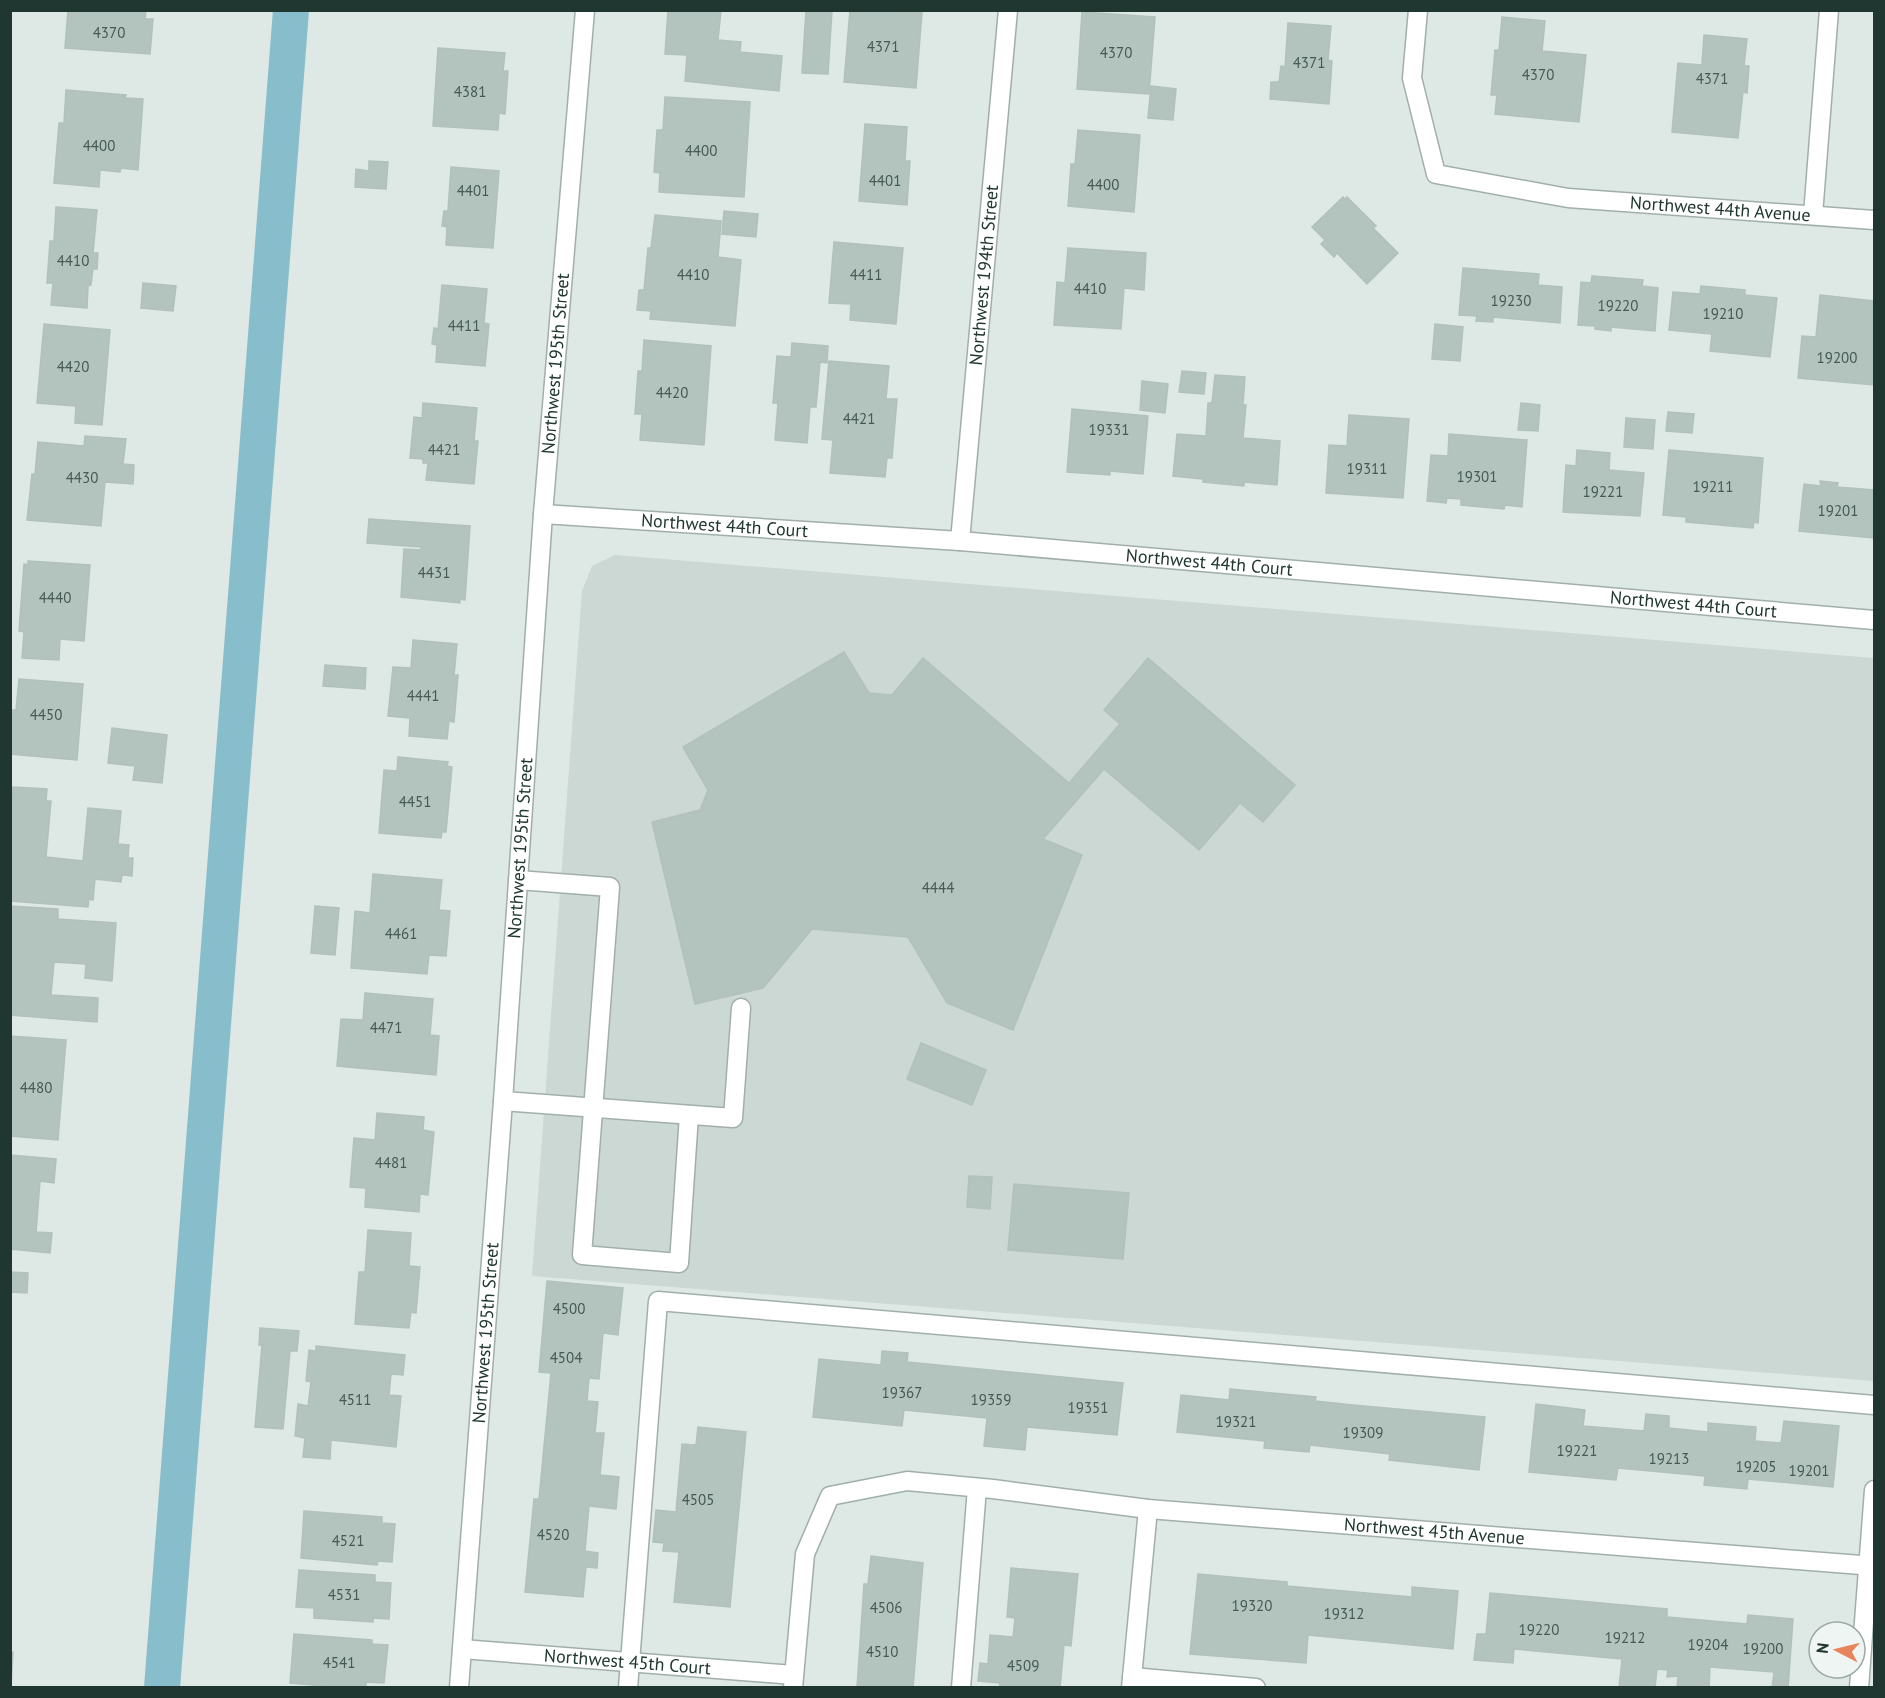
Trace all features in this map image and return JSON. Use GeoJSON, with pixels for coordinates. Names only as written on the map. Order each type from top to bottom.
{"type":"FeatureCollection","features":[{"type":"Feature","properties":{"kind":"street","name":"Northwest 195th Street"},"geometry":{"type":"LineString","coordinates":[[459,1688],[503,1101],[543,514],[585,10]]}},
{"type":"Feature","properties":{"kind":"street","name":"Northwest 194th Street"},"geometry":{"type":"LineString","coordinates":[[960,541],[1008,10]]}},
{"type":"Feature","properties":{"kind":"street","name":"Northwest 44th Avenue"},"geometry":{"type":"LineString","coordinates":[[1418,10],[1412,78],[1436,174],[1568,198],[1875,220]]}},
{"type":"Feature","properties":{"kind":"street"},"geometry":{"type":"LineString","coordinates":[[1813,215],[1828,10]]}},
{"type":"Feature","properties":{"kind":"street","name":"Northwest 44th Court"},"geometry":{"type":"LineString","coordinates":[[543,514],[960,541],[1875,620]]}},
{"type":"Feature","properties":{"kind":"street"},"geometry":{"type":"LineString","coordinates":[[518,880],[610,887],[582,1255],[679,1263],[689,1115]]}},
{"type":"Feature","properties":{"kind":"street"},"geometry":{"type":"LineString","coordinates":[[503,1101],[733,1118],[741,1008]]}},
{"type":"Feature","properties":{"kind":"street"},"geometry":{"type":"LineString","coordinates":[[628,1688],[658,1301],[1875,1405]]}},
{"type":"Feature","properties":{"kind":"street"},"geometry":{"type":"LineString","coordinates":[[794,1681],[805,1554],[830,1496],[907,1481],[985,1488],[961,1688]]}},
{"type":"Feature","properties":{"kind":"street","name":"Northwest 45th Avenue"},"geometry":{"type":"LineString","coordinates":[[985,1488],[1148,1509],[1872,1566]]}},
{"type":"Feature","properties":{"kind":"street"},"geometry":{"type":"LineString","coordinates":[[1859,1688],[1872,1566],[1875,1490]]}},
{"type":"Feature","properties":{"kind":"street"},"geometry":{"type":"LineString","coordinates":[[1148,1509],[1131,1682],[1256,1688]]}},
{"type":"Feature","properties":{"kind":"street","name":"Northwest 45th Court"},"geometry":{"type":"LineString","coordinates":[[462,1649],[630,1662],[794,1681]]}},
{"type":"Feature","properties":{"kind":"shaded area"},"geometry":{"type":"Polygon","coordinates":[[[615,555],[1874,658],[1874,1381],[532,1276],[582,591],[592,566],[615,555]]]}},
{"type":"Feature","properties":{"kind":"building"},"geometry":{"type":"Polygon","coordinates":[[[68,10],[146,10],[145,19],[153,19],[150,54],[65,48],[68,10]]]}},
{"type":"Feature","properties":{"kind":"building"},"geometry":{"type":"Polygon","coordinates":[[[668,10],[721,10],[718,40],[741,42],[740,52],[782,56],[779,91],[685,81],[687,55],[665,54],[668,10]]]}},
{"type":"Feature","properties":{"kind":"building"},"geometry":{"type":"Polygon","coordinates":[[[806,10],[832,10],[828,74],[802,73],[806,10]]]}},
{"type":"Feature","properties":{"kind":"building"},"geometry":{"type":"Polygon","coordinates":[[[850,10],[922,12],[916,88],[844,82],[850,10]]]}},
{"type":"Feature","properties":{"kind":"building"},"geometry":{"type":"Polygon","coordinates":[[[1082,12],[1155,17],[1149,94],[1077,89],[1082,12]]]}},
{"type":"Feature","properties":{"kind":"building"},"geometry":{"type":"Polygon","coordinates":[[[1502,17],[1545,21],[1542,51],[1586,55],[1579,122],[1495,114],[1497,95],[1491,95],[1495,50],[1499,50],[1502,17]]]}},
{"type":"Feature","properties":{"kind":"building"},"geometry":{"type":"Polygon","coordinates":[[[1288,23],[1331,26],[1328,60],[1332,61],[1329,104],[1270,99],[1271,82],[1279,82],[1281,66],[1285,67],[1288,23]]]}},
{"type":"Feature","properties":{"kind":"building"},"geometry":{"type":"Polygon","coordinates":[[[1704,35],[1747,39],[1744,66],[1749,66],[1747,93],[1743,92],[1738,138],[1672,132],[1678,63],[1702,65],[1704,35]]]}},
{"type":"Feature","properties":{"kind":"building"},"geometry":{"type":"Polygon","coordinates":[[[438,48],[505,53],[503,71],[508,71],[505,114],[499,113],[498,130],[433,126],[438,48]]]}},
{"type":"Feature","properties":{"kind":"building"},"geometry":{"type":"Polygon","coordinates":[[[1151,86],[1176,89],[1173,120],[1148,118],[1151,86]]]}},
{"type":"Feature","properties":{"kind":"building"},"geometry":{"type":"Polygon","coordinates":[[[66,90],[126,95],[125,98],[143,99],[138,170],[121,168],[120,172],[100,170],[99,187],[54,183],[59,123],[64,123],[66,90]]]}},
{"type":"Feature","properties":{"kind":"building"},"geometry":{"type":"Polygon","coordinates":[[[665,97],[750,102],[744,197],[659,192],[660,173],[654,172],[657,130],[663,130],[665,97]]]}},
{"type":"Feature","properties":{"kind":"building"},"geometry":{"type":"Polygon","coordinates":[[[865,124],[907,127],[905,161],[910,161],[907,205],[859,201],[865,124]]]}},
{"type":"Feature","properties":{"kind":"building"},"geometry":{"type":"Polygon","coordinates":[[[1078,130],[1140,135],[1134,212],[1068,206],[1071,164],[1075,164],[1078,130]]]}},
{"type":"Feature","properties":{"kind":"building"},"geometry":{"type":"Polygon","coordinates":[[[369,161],[388,162],[386,189],[355,187],[356,169],[369,171],[369,161]]]}},
{"type":"Feature","properties":{"kind":"building"},"geometry":{"type":"Polygon","coordinates":[[[451,167],[499,171],[493,248],[446,245],[447,227],[442,226],[444,211],[448,211],[451,167]]]}},
{"type":"Feature","properties":{"kind":"building"},"geometry":{"type":"Polygon","coordinates":[[[1343,197],[1345,199],[1347,197],[1376,226],[1373,228],[1398,253],[1367,284],[1337,253],[1334,257],[1321,244],[1325,240],[1312,227],[1343,197]]]}},
{"type":"Feature","properties":{"kind":"building"},"geometry":{"type":"Polygon","coordinates":[[[56,207],[97,210],[93,253],[98,253],[97,269],[93,269],[91,285],[88,286],[87,308],[51,305],[53,283],[47,283],[50,241],[54,241],[56,207]]]}},
{"type":"Feature","properties":{"kind":"building"},"geometry":{"type":"Polygon","coordinates":[[[724,211],[758,214],[756,237],[722,234],[724,211]]]}},
{"type":"Feature","properties":{"kind":"building"},"geometry":{"type":"Polygon","coordinates":[[[655,215],[721,221],[718,257],[741,260],[735,326],[650,319],[651,311],[637,310],[639,290],[644,290],[648,248],[651,248],[655,215]]]}},
{"type":"Feature","properties":{"kind":"building"},"geometry":{"type":"Polygon","coordinates":[[[834,242],[903,248],[896,324],[850,320],[851,304],[829,303],[834,242]]]}},
{"type":"Feature","properties":{"kind":"building"},"geometry":{"type":"Polygon","coordinates":[[[1068,248],[1146,253],[1144,290],[1124,288],[1121,329],[1054,325],[1057,282],[1065,283],[1068,248]]]}},
{"type":"Feature","properties":{"kind":"building"},"geometry":{"type":"Polygon","coordinates":[[[1463,268],[1539,274],[1538,285],[1562,287],[1560,323],[1493,317],[1493,322],[1476,321],[1477,316],[1459,315],[1463,268]]]}},
{"type":"Feature","properties":{"kind":"building"},"geometry":{"type":"Polygon","coordinates":[[[1592,276],[1643,280],[1642,286],[1658,288],[1655,331],[1611,327],[1611,331],[1595,329],[1595,326],[1578,325],[1581,282],[1591,283],[1592,276]]]}},
{"type":"Feature","properties":{"kind":"building"},"geometry":{"type":"Polygon","coordinates":[[[143,283],[176,286],[173,311],[141,308],[143,283]]]}},
{"type":"Feature","properties":{"kind":"building"},"geometry":{"type":"Polygon","coordinates":[[[442,285],[487,289],[484,323],[489,324],[485,366],[436,362],[437,345],[432,344],[434,328],[438,329],[442,285]]]}},
{"type":"Feature","properties":{"kind":"building"},"geometry":{"type":"Polygon","coordinates":[[[1701,286],[1745,290],[1745,295],[1777,298],[1770,357],[1710,351],[1712,334],[1669,330],[1673,292],[1700,294],[1701,286]]]}},
{"type":"Feature","properties":{"kind":"building"},"geometry":{"type":"Polygon","coordinates":[[[1820,295],[1874,301],[1874,385],[1798,378],[1802,336],[1816,337],[1820,295]]]}},
{"type":"Feature","properties":{"kind":"building"},"geometry":{"type":"Polygon","coordinates":[[[44,324],[110,330],[102,425],[75,423],[76,406],[37,403],[44,324]]]}},
{"type":"Feature","properties":{"kind":"building"},"geometry":{"type":"Polygon","coordinates":[[[1435,324],[1463,327],[1460,361],[1432,359],[1435,324]]]}},
{"type":"Feature","properties":{"kind":"building"},"geometry":{"type":"Polygon","coordinates":[[[644,340],[711,346],[704,445],[640,440],[642,414],[635,414],[638,371],[642,371],[644,340]]]}},
{"type":"Feature","properties":{"kind":"building"},"geometry":{"type":"Polygon","coordinates":[[[792,343],[828,346],[827,363],[820,362],[816,407],[810,407],[807,443],[775,440],[778,403],[773,403],[777,356],[791,357],[792,343]]]}},
{"type":"Feature","properties":{"kind":"building"},"geometry":{"type":"Polygon","coordinates":[[[829,361],[889,366],[886,399],[897,399],[892,458],[887,458],[885,477],[830,473],[833,440],[822,439],[829,361]]]}},
{"type":"Feature","properties":{"kind":"building"},"geometry":{"type":"Polygon","coordinates":[[[1182,371],[1206,373],[1204,394],[1179,392],[1182,371]]]}},
{"type":"Feature","properties":{"kind":"building"},"geometry":{"type":"Polygon","coordinates":[[[1215,375],[1245,377],[1243,405],[1246,405],[1243,438],[1280,441],[1277,485],[1244,482],[1244,486],[1173,476],[1177,434],[1206,436],[1208,403],[1212,403],[1215,375]]]}},
{"type":"Feature","properties":{"kind":"building"},"geometry":{"type":"Polygon","coordinates":[[[1142,381],[1168,384],[1165,413],[1140,410],[1142,381]]]}},
{"type":"Feature","properties":{"kind":"building"},"geometry":{"type":"Polygon","coordinates":[[[423,403],[477,408],[474,441],[478,441],[474,484],[426,480],[428,463],[423,463],[423,459],[410,458],[414,417],[422,418],[423,403]]]}},
{"type":"Feature","properties":{"kind":"building"},"geometry":{"type":"Polygon","coordinates":[[[1521,403],[1540,405],[1538,431],[1518,430],[1521,403]]]}},
{"type":"Feature","properties":{"kind":"building"},"geometry":{"type":"Polygon","coordinates":[[[1072,409],[1148,416],[1143,474],[1110,471],[1110,475],[1067,472],[1072,409]]]}},
{"type":"Feature","properties":{"kind":"building"},"geometry":{"type":"Polygon","coordinates":[[[1668,412],[1694,414],[1692,433],[1666,431],[1668,412]]]}},
{"type":"Feature","properties":{"kind":"building"},"geometry":{"type":"Polygon","coordinates":[[[1349,415],[1409,419],[1403,498],[1326,493],[1329,445],[1347,446],[1349,415]]]}},
{"type":"Feature","properties":{"kind":"building"},"geometry":{"type":"Polygon","coordinates":[[[1626,418],[1655,420],[1653,449],[1624,447],[1626,418]]]}},
{"type":"Feature","properties":{"kind":"building"},"geometry":{"type":"Polygon","coordinates":[[[1449,434],[1527,440],[1522,507],[1505,505],[1504,509],[1461,505],[1461,499],[1447,498],[1446,503],[1427,501],[1431,455],[1448,456],[1449,434]]]}},
{"type":"Feature","properties":{"kind":"building"},"geometry":{"type":"Polygon","coordinates":[[[85,436],[126,439],[123,464],[134,465],[133,484],[105,482],[101,526],[27,520],[38,442],[84,446],[85,436]]]}},
{"type":"Feature","properties":{"kind":"building"},"geometry":{"type":"Polygon","coordinates":[[[1577,450],[1610,453],[1609,470],[1644,473],[1640,516],[1563,512],[1566,465],[1576,466],[1577,450]]]}},
{"type":"Feature","properties":{"kind":"building"},"geometry":{"type":"Polygon","coordinates":[[[1669,450],[1763,458],[1758,523],[1754,522],[1753,528],[1686,522],[1686,517],[1663,515],[1669,450]]]}},
{"type":"Feature","properties":{"kind":"building"},"geometry":{"type":"Polygon","coordinates":[[[1820,481],[1838,483],[1837,487],[1874,490],[1874,538],[1799,531],[1804,484],[1821,486],[1820,481]]]}},
{"type":"Feature","properties":{"kind":"building"},"geometry":{"type":"Polygon","coordinates":[[[369,519],[470,526],[465,600],[460,599],[460,603],[401,597],[404,549],[421,550],[421,547],[367,543],[369,519]]]}},
{"type":"Feature","properties":{"kind":"building"},"geometry":{"type":"Polygon","coordinates":[[[28,561],[90,565],[84,641],[60,639],[59,660],[22,658],[24,632],[19,631],[24,564],[28,565],[28,561]]]}},
{"type":"Feature","properties":{"kind":"building"},"geometry":{"type":"Polygon","coordinates":[[[413,640],[457,644],[454,675],[458,675],[454,722],[449,721],[447,739],[409,736],[410,718],[388,716],[393,667],[411,668],[413,640]]]}},
{"type":"Feature","properties":{"kind":"building"},"geometry":{"type":"Polygon","coordinates":[[[844,652],[869,693],[892,695],[923,658],[1069,783],[1120,724],[1104,710],[1148,658],[1295,785],[1263,822],[1240,803],[1199,850],[1104,769],[1043,839],[1082,855],[1013,1030],[947,1003],[908,937],[812,929],[763,988],[695,1004],[652,822],[700,810],[708,790],[683,747],[844,652]]]}},
{"type":"Feature","properties":{"kind":"building"},"geometry":{"type":"Polygon","coordinates":[[[325,665],[366,668],[365,689],[323,686],[325,665]]]}},
{"type":"Feature","properties":{"kind":"building"},"geometry":{"type":"Polygon","coordinates":[[[19,679],[83,684],[77,760],[10,754],[11,710],[16,710],[19,679]]]}},
{"type":"Feature","properties":{"kind":"building"},"geometry":{"type":"Polygon","coordinates":[[[112,728],[167,735],[162,783],[133,780],[135,766],[108,763],[112,728]]]}},
{"type":"Feature","properties":{"kind":"building"},"geometry":{"type":"Polygon","coordinates":[[[398,757],[448,762],[447,766],[452,767],[446,832],[442,832],[441,838],[379,833],[384,770],[397,771],[398,757]]]}},
{"type":"Feature","properties":{"kind":"building"},"geometry":{"type":"Polygon","coordinates":[[[13,787],[47,789],[46,801],[51,801],[46,857],[83,861],[88,808],[121,811],[118,844],[129,845],[128,858],[133,858],[132,876],[122,875],[121,882],[95,879],[93,900],[89,899],[88,907],[10,901],[10,802],[12,802],[13,787]]]}},
{"type":"Feature","properties":{"kind":"building"},"geometry":{"type":"Polygon","coordinates":[[[373,874],[442,880],[439,910],[450,911],[446,956],[429,955],[427,974],[351,968],[355,911],[370,913],[373,874]]]}},
{"type":"Feature","properties":{"kind":"building"},"geometry":{"type":"Polygon","coordinates":[[[10,906],[58,909],[58,919],[116,923],[112,981],[85,978],[86,964],[54,962],[51,995],[98,998],[97,1022],[10,1015],[10,906]]]}},
{"type":"Feature","properties":{"kind":"building"},"geometry":{"type":"Polygon","coordinates":[[[315,906],[339,908],[335,955],[311,953],[315,906]]]}},
{"type":"Feature","properties":{"kind":"building"},"geometry":{"type":"Polygon","coordinates":[[[365,993],[433,999],[430,1035],[439,1036],[436,1075],[337,1066],[341,1019],[363,1020],[365,993]]]}},
{"type":"Feature","properties":{"kind":"building"},"geometry":{"type":"Polygon","coordinates":[[[10,1036],[66,1040],[58,1140],[10,1136],[10,1036]]]}},
{"type":"Feature","properties":{"kind":"building"},"geometry":{"type":"Polygon","coordinates":[[[921,1043],[986,1070],[972,1105],[907,1079],[921,1043]]]}},
{"type":"Feature","properties":{"kind":"building"},"geometry":{"type":"Polygon","coordinates":[[[377,1113],[424,1117],[423,1130],[434,1132],[428,1195],[420,1194],[419,1212],[365,1207],[366,1188],[350,1187],[354,1138],[375,1140],[377,1113]]]}},
{"type":"Feature","properties":{"kind":"building"},"geometry":{"type":"Polygon","coordinates":[[[10,1155],[56,1159],[54,1183],[40,1181],[36,1232],[52,1233],[50,1253],[10,1249],[10,1155]]]}},
{"type":"Feature","properties":{"kind":"building"},"geometry":{"type":"Polygon","coordinates":[[[969,1176],[992,1177],[990,1209],[967,1207],[969,1176]]]}},
{"type":"Feature","properties":{"kind":"building"},"geometry":{"type":"Polygon","coordinates":[[[1014,1184],[1129,1193],[1123,1259],[1008,1250],[1014,1184]]]}},
{"type":"Feature","properties":{"kind":"building"},"geometry":{"type":"Polygon","coordinates":[[[368,1230],[411,1233],[409,1266],[420,1267],[416,1313],[411,1312],[409,1328],[355,1324],[359,1272],[365,1272],[368,1230]]]}},
{"type":"Feature","properties":{"kind":"building"},"geometry":{"type":"Polygon","coordinates":[[[10,1272],[28,1273],[27,1293],[11,1292],[10,1305],[10,1272]]]}},
{"type":"Feature","properties":{"kind":"building"},"geometry":{"type":"Polygon","coordinates":[[[547,1281],[623,1288],[618,1335],[603,1333],[599,1379],[589,1378],[587,1401],[598,1402],[595,1433],[604,1433],[600,1475],[619,1477],[616,1509],[589,1506],[585,1551],[598,1553],[597,1568],[586,1567],[583,1597],[525,1592],[534,1499],[539,1499],[551,1373],[539,1372],[547,1281]]]}},
{"type":"Feature","properties":{"kind":"building"},"geometry":{"type":"Polygon","coordinates":[[[260,1328],[299,1331],[297,1351],[290,1351],[283,1429],[255,1427],[262,1345],[259,1345],[260,1328]]]}},
{"type":"Feature","properties":{"kind":"building"},"geometry":{"type":"Polygon","coordinates":[[[316,1346],[405,1355],[403,1375],[391,1374],[389,1395],[401,1396],[396,1447],[331,1440],[330,1459],[303,1457],[305,1438],[295,1436],[298,1404],[308,1406],[311,1382],[306,1381],[309,1350],[316,1351],[316,1346]]]}},
{"type":"Feature","properties":{"kind":"building"},"geometry":{"type":"Polygon","coordinates":[[[882,1351],[908,1353],[907,1362],[1123,1383],[1117,1435],[1027,1427],[1025,1450],[984,1446],[987,1418],[904,1410],[902,1426],[813,1417],[819,1359],[881,1365],[882,1351]]]}},
{"type":"Feature","properties":{"kind":"building"},"geometry":{"type":"Polygon","coordinates":[[[1230,1389],[1316,1397],[1315,1401],[1485,1417],[1479,1470],[1389,1460],[1390,1454],[1310,1445],[1309,1452],[1264,1448],[1265,1441],[1177,1432],[1181,1395],[1229,1400],[1230,1389]]]}},
{"type":"Feature","properties":{"kind":"building"},"geometry":{"type":"Polygon","coordinates":[[[1536,1404],[1585,1410],[1583,1426],[1644,1431],[1646,1414],[1669,1416],[1669,1428],[1708,1432],[1708,1423],[1756,1427],[1755,1441],[1781,1443],[1784,1421],[1839,1426],[1833,1487],[1748,1479],[1747,1489],[1704,1485],[1705,1476],[1618,1468],[1616,1480],[1529,1472],[1536,1404]]]}},
{"type":"Feature","properties":{"kind":"building"},"geometry":{"type":"Polygon","coordinates":[[[698,1427],[746,1432],[730,1607],[674,1602],[679,1552],[663,1551],[664,1543],[653,1542],[656,1510],[676,1512],[682,1444],[696,1445],[698,1427]]]}},
{"type":"Feature","properties":{"kind":"building"},"geometry":{"type":"Polygon","coordinates":[[[304,1511],[382,1517],[382,1523],[395,1524],[392,1562],[378,1561],[377,1565],[301,1558],[304,1511]]]}},
{"type":"Feature","properties":{"kind":"building"},"geometry":{"type":"Polygon","coordinates":[[[871,1556],[923,1563],[913,1688],[857,1688],[864,1584],[868,1584],[871,1556]]]}},
{"type":"Feature","properties":{"kind":"building"},"geometry":{"type":"Polygon","coordinates":[[[1011,1568],[1078,1574],[1071,1646],[1064,1645],[1060,1688],[999,1688],[1000,1683],[978,1681],[980,1663],[988,1664],[990,1635],[1013,1637],[1015,1618],[1007,1617],[1011,1568]]]}},
{"type":"Feature","properties":{"kind":"building"},"geometry":{"type":"Polygon","coordinates":[[[299,1570],[375,1575],[375,1582],[391,1583],[389,1619],[373,1618],[373,1622],[314,1618],[314,1608],[296,1607],[299,1570]]]}},
{"type":"Feature","properties":{"kind":"building"},"geometry":{"type":"Polygon","coordinates":[[[1198,1574],[1287,1582],[1287,1586],[1412,1597],[1412,1587],[1458,1591],[1453,1649],[1308,1635],[1306,1663],[1190,1654],[1198,1574]]]}},
{"type":"Feature","properties":{"kind":"building"},"geometry":{"type":"Polygon","coordinates":[[[1490,1593],[1667,1609],[1667,1617],[1747,1624],[1748,1615],[1793,1619],[1788,1688],[1772,1688],[1774,1672],[1710,1667],[1709,1688],[1677,1688],[1678,1676],[1667,1677],[1668,1670],[1657,1669],[1655,1688],[1619,1688],[1622,1659],[1514,1649],[1513,1663],[1474,1660],[1477,1634],[1486,1634],[1490,1593]]]}},
{"type":"Feature","properties":{"kind":"building"},"geometry":{"type":"Polygon","coordinates":[[[294,1634],[372,1640],[372,1644],[388,1645],[384,1683],[366,1682],[366,1688],[347,1688],[290,1683],[294,1634]]]}},
{"type":"Feature","properties":{"kind":"building"},"geometry":{"type":"Polygon","coordinates":[[[10,1652],[13,1652],[11,1687],[10,1687],[10,1652]]]}},
{"type":"Feature","properties":{"kind":"waterway"},"geometry":{"type":"LineString","coordinates":[[162,1688],[291,10]]}}]}
